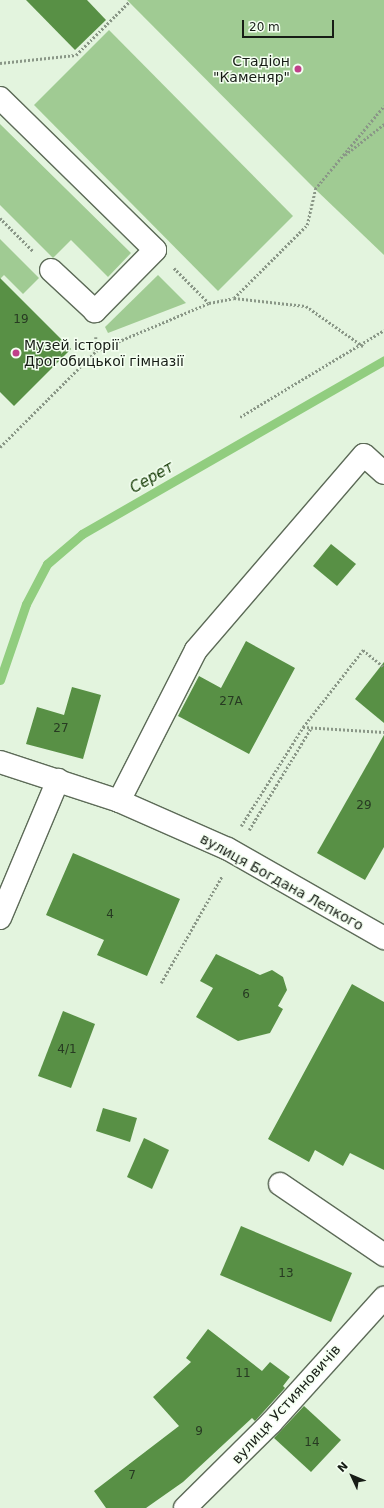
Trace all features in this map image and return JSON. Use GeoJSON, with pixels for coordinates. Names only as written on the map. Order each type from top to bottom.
{"type":"FeatureCollection","features":[{"type":"Feature","properties":{"kind":"street"},"geometry":{"type":"LineString","coordinates":[[0,98],[155,250],[95,311],[51,270]]}},
{"type":"Feature","properties":{"kind":"street"},"geometry":{"type":"LineString","coordinates":[[119,801],[196,650],[364,455],[384,473]]}},
{"type":"Feature","properties":{"kind":"street","name":"вулиця Богдана Лепкого"},"geometry":{"type":"LineString","coordinates":[[0,762],[119,801],[231,851],[384,938]]}},
{"type":"Feature","properties":{"kind":"street"},"geometry":{"type":"LineString","coordinates":[[0,918],[58,780]]}},
{"type":"Feature","properties":{"kind":"street"},"geometry":{"type":"LineString","coordinates":[[280,1184],[384,1254]]}},
{"type":"Feature","properties":{"kind":"street","name":"вулиця Устияновичів"},"geometry":{"type":"LineString","coordinates":[[186,1508],[271,1423],[384,1298]]}},
{"type":"Feature","properties":{"kind":"path"},"geometry":{"type":"LineString","coordinates":[[0,63],[76,55],[129,2]]}},
{"type":"Feature","properties":{"kind":"path"},"geometry":{"type":"LineString","coordinates":[[234,298],[307,224],[315,190],[384,106]]}},
{"type":"Feature","properties":{"kind":"path"},"geometry":{"type":"LineString","coordinates":[[341,158],[384,124]]}},
{"type":"Feature","properties":{"kind":"path"},"geometry":{"type":"LineString","coordinates":[[0,218],[51,270]]}},
{"type":"Feature","properties":{"kind":"path"},"geometry":{"type":"LineString","coordinates":[[155,250],[209,303]]}},
{"type":"Feature","properties":{"kind":"path"},"geometry":{"type":"LineString","coordinates":[[0,447],[96,351],[209,303],[234,298],[306,306],[363,346]]}},
{"type":"Feature","properties":{"kind":"path"},"geometry":{"type":"LineString","coordinates":[[240,417],[363,346],[384,330]]}},
{"type":"Feature","properties":{"kind":"path"},"geometry":{"type":"LineString","coordinates":[[161,982],[231,851],[303,727],[363,650],[384,667]]}},
{"type":"Feature","properties":{"kind":"path"},"geometry":{"type":"LineString","coordinates":[[303,727],[384,732]]}},
{"type":"Feature","properties":{"kind":"path"},"geometry":{"type":"LineString","coordinates":[[231,851],[311,728]]}},
{"type":"Feature","properties":{"kind":"green space"},"geometry":{"type":"Polygon","coordinates":[[[127,0],[384,0],[384,255],[315,189],[127,0]]]}},
{"type":"Feature","properties":{"kind":"green space"},"geometry":{"type":"Polygon","coordinates":[[[109,30],[293,216],[218,291],[34,105],[109,30]]]}},
{"type":"Feature","properties":{"kind":"green space"},"geometry":{"type":"Polygon","coordinates":[[[0,124],[131,253],[108,277],[71,240],[53,258],[0,205],[0,124]]]}},
{"type":"Feature","properties":{"kind":"green space"},"geometry":{"type":"Polygon","coordinates":[[[0,239],[39,278],[23,294],[4,275],[0,279],[0,239]]]}},
{"type":"Feature","properties":{"kind":"green space"},"geometry":{"type":"Polygon","coordinates":[[[158,275],[186,303],[108,333],[105,327],[158,275]]]}},
{"type":"Feature","properties":{"kind":"building"},"geometry":{"type":"Polygon","coordinates":[[[26,0],[87,0],[106,20],[75,50],[26,0]]]}},
{"type":"Feature","properties":{"kind":"building"},"geometry":{"type":"Polygon","coordinates":[[[0,278],[71,349],[14,406],[0,392],[0,278]]]}},
{"type":"Feature","properties":{"kind":"building"},"geometry":{"type":"Polygon","coordinates":[[[331,544],[356,564],[337,586],[313,566],[331,544]]]}},
{"type":"Feature","properties":{"kind":"building"},"geometry":{"type":"Polygon","coordinates":[[[246,641],[295,668],[249,754],[178,716],[199,676],[221,688],[246,641]]]}},
{"type":"Feature","properties":{"kind":"building"},"geometry":{"type":"Polygon","coordinates":[[[384,662],[384,723],[355,699],[384,662]]]}},
{"type":"Feature","properties":{"kind":"building"},"geometry":{"type":"Polygon","coordinates":[[[72,687],[101,695],[83,759],[26,744],[37,707],[64,715],[72,687]]]}},
{"type":"Feature","properties":{"kind":"building"},"geometry":{"type":"Polygon","coordinates":[[[384,735],[384,847],[365,880],[317,853],[384,735]]]}},
{"type":"Feature","properties":{"kind":"building"},"geometry":{"type":"Polygon","coordinates":[[[73,853],[180,899],[147,976],[97,955],[104,940],[46,915],[73,853]]]}},
{"type":"Feature","properties":{"kind":"building"},"geometry":{"type":"Polygon","coordinates":[[[216,954],[260,975],[272,970],[283,977],[287,990],[278,1006],[283,1009],[270,1033],[238,1041],[196,1017],[213,988],[200,981],[216,954]]]}},
{"type":"Feature","properties":{"kind":"building"},"geometry":{"type":"Polygon","coordinates":[[[352,984],[384,1002],[384,1170],[350,1153],[343,1166],[315,1150],[309,1162],[268,1139],[352,984]]]}},
{"type":"Feature","properties":{"kind":"building"},"geometry":{"type":"Polygon","coordinates":[[[63,1011],[95,1024],[71,1088],[38,1076],[63,1011]]]}},
{"type":"Feature","properties":{"kind":"building"},"geometry":{"type":"Polygon","coordinates":[[[103,1108],[137,1118],[130,1142],[96,1131],[103,1108]]]}},
{"type":"Feature","properties":{"kind":"building"},"geometry":{"type":"Polygon","coordinates":[[[144,1138],[169,1150],[152,1189],[127,1177],[144,1138]]]}},
{"type":"Feature","properties":{"kind":"building"},"geometry":{"type":"Polygon","coordinates":[[[241,1226],[352,1273],[331,1322],[220,1275],[241,1226]]]}},
{"type":"Feature","properties":{"kind":"building"},"geometry":{"type":"Polygon","coordinates":[[[208,1329],[262,1371],[270,1362],[290,1377],[283,1386],[285,1388],[255,1421],[252,1418],[183,1482],[146,1508],[106,1508],[94,1491],[179,1426],[153,1397],[191,1362],[186,1358],[208,1329]]]}},
{"type":"Feature","properties":{"kind":"building"},"geometry":{"type":"Polygon","coordinates":[[[304,1406],[341,1440],[311,1472],[274,1438],[304,1406]]]}},
{"type":"Feature","properties":{"kind":"waterway","name":"Серет"},"geometry":{"type":"LineString","coordinates":[[0,680],[26,604],[47,564],[82,534],[384,360]]}},
{"type":"Feature","properties":{"kind":"place","name":"Стадіон \"Каменяр\""},"geometry":{"type":"Point","coordinates":[298,69]}},
{"type":"Feature","properties":{"kind":"place","name":"Музей історії Дрогобицької гімназії"},"geometry":{"type":"Point","coordinates":[16,353]}}]}
